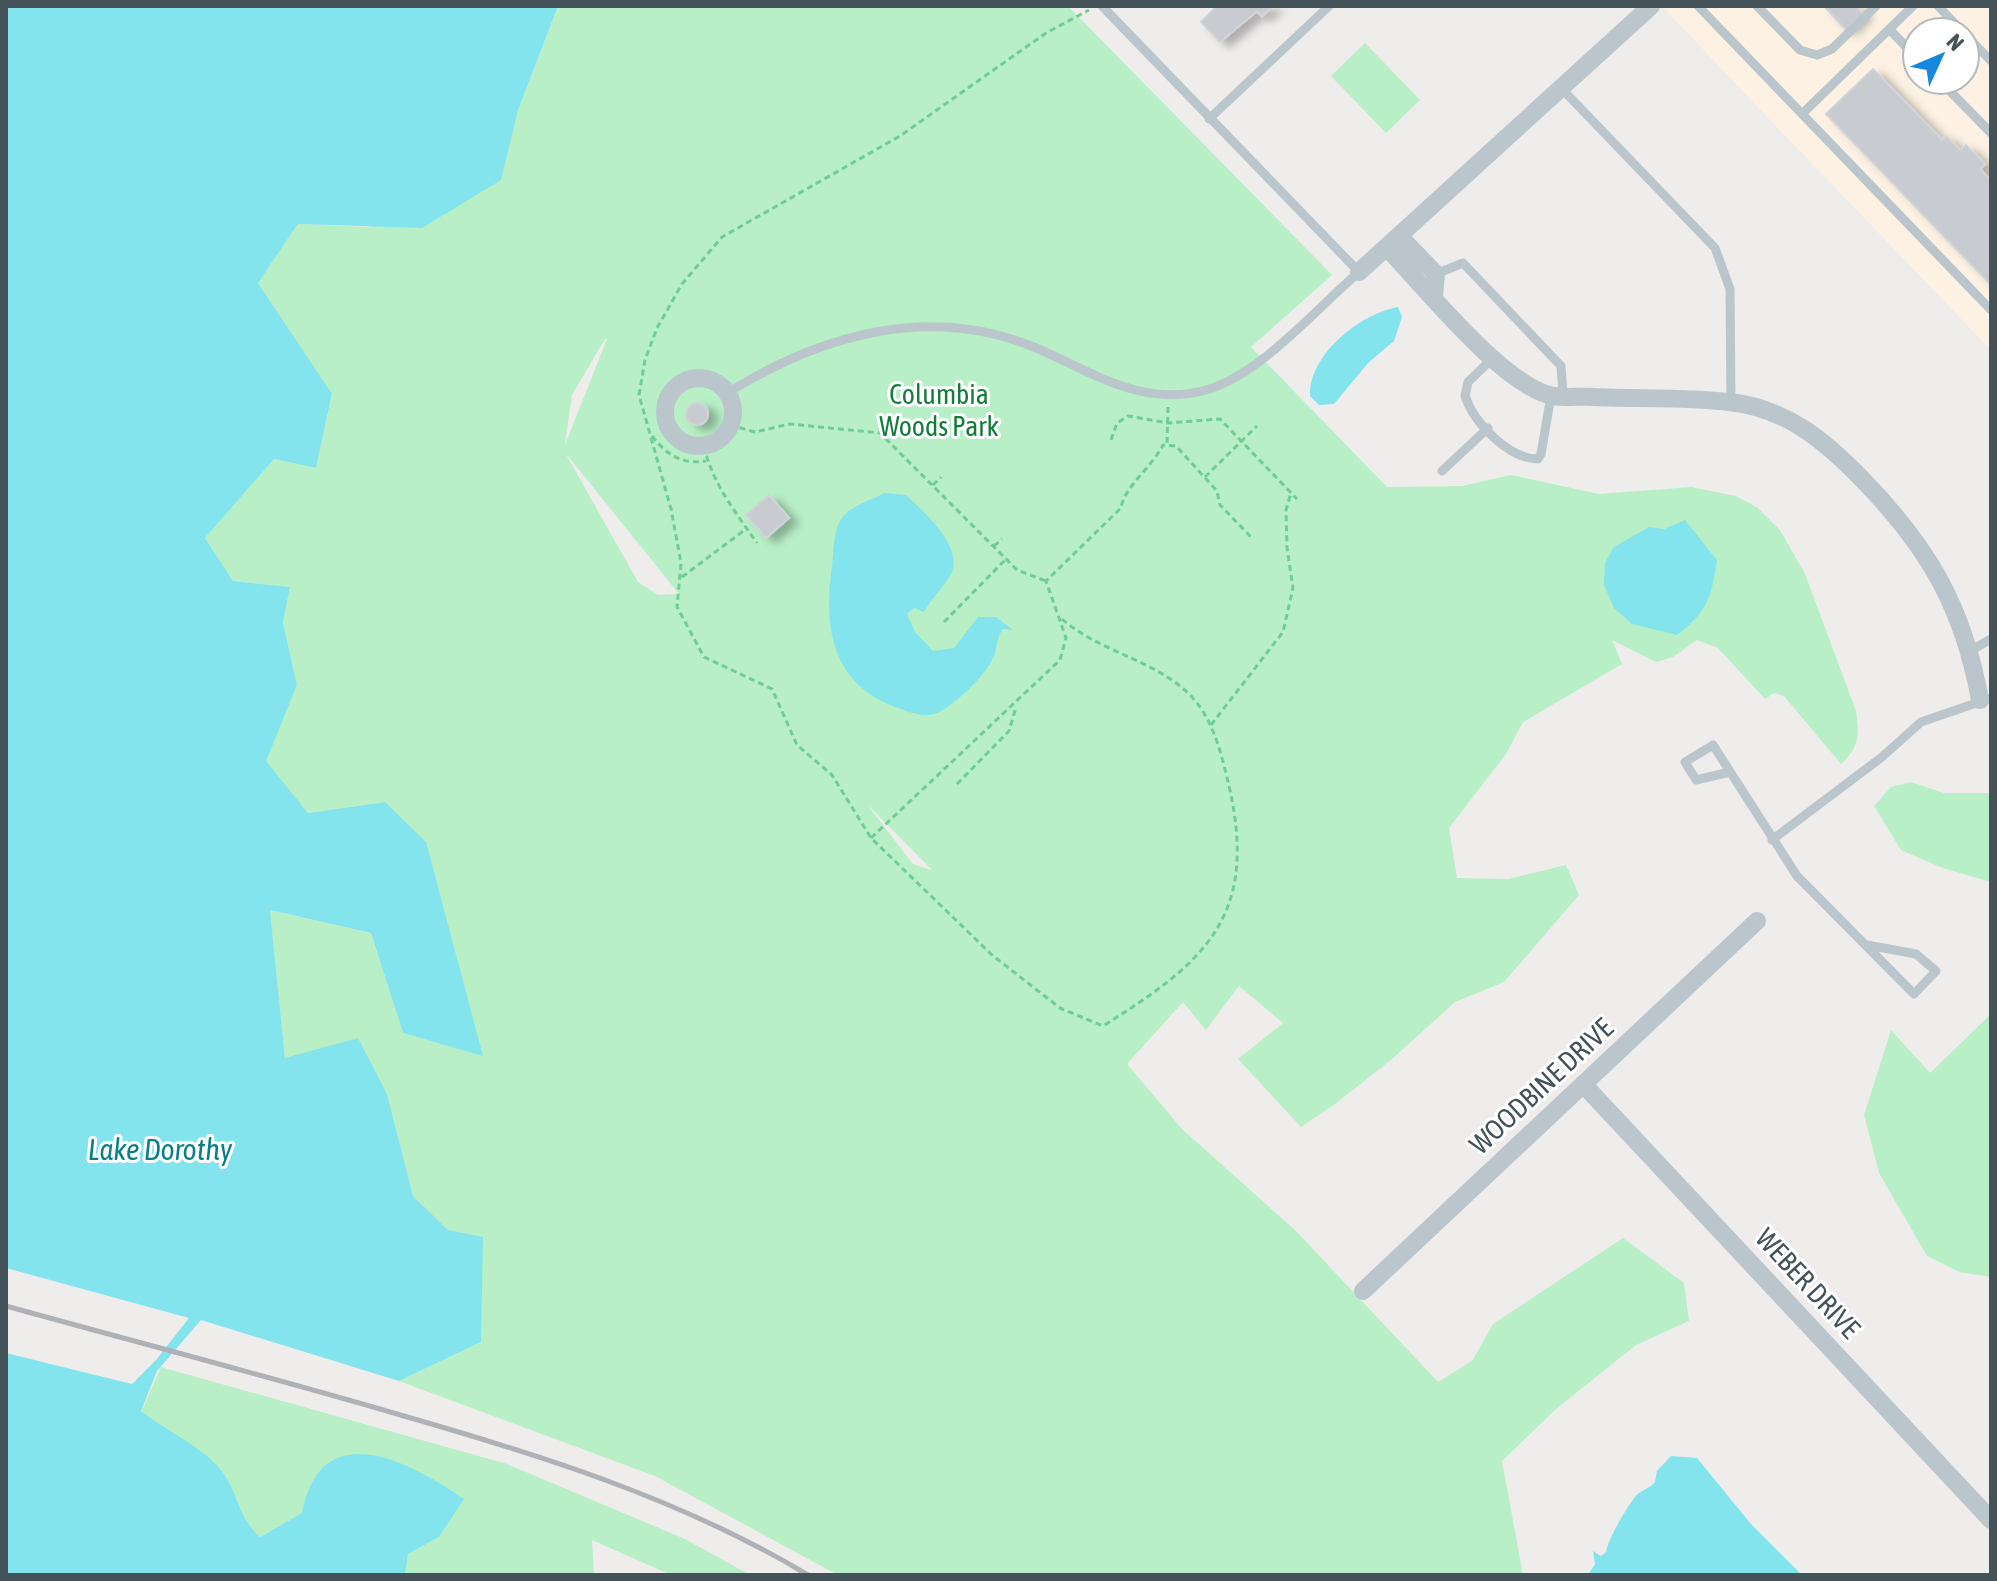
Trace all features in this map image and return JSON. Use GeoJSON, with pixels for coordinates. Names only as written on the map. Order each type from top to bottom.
{"type":"FeatureCollection","features":[{"type":"Feature","properties":{"kind":"street"},"geometry":{"type":"LineString","coordinates":[[1359,272],[1651,6]]}},
{"type":"Feature","properties":{"kind":"street"},"geometry":{"type":"LineString","coordinates":[[1393,242],[1436,274],[1434,296]]}},
{"type":"Feature","properties":{"kind":"street"},"geometry":{"type":"LineString","coordinates":[[1393,242],[1434,296],[1505,371],[1557,396],[1731,402],[1770,411],[1817,435],[1901,519],[1923,549],[1955,608],[1986,699]]}},
{"type":"Feature","properties":{"kind":"street"},"geometry":{"type":"LineString","coordinates":[[707,377],[729,392],[734,418],[730,425],[719,443],[706,454],[669,432],[663,405],[678,382],[707,377]]}},
{"type":"Feature","properties":{"kind":"street","name":"WOODBINE DRIVE"},"geometry":{"type":"LineString","coordinates":[[1363,1291],[1757,921]]}},
{"type":"Feature","properties":{"kind":"street","name":"WEBER DRIVE"},"geometry":{"type":"LineString","coordinates":[[1583,1084],[1991,1520]]}},
{"type":"Feature","properties":{"kind":"lane"},"geometry":{"type":"LineString","coordinates":[[729,392],[765,370],[818,346],[862,333],[913,326],[1001,336],[1129,390],[1168,396],[1205,391],[1241,375],[1359,272],[1100,6]]}},
{"type":"Feature","properties":{"kind":"lane"},"geometry":{"type":"LineString","coordinates":[[1209,119],[1329,6]]}},
{"type":"Feature","properties":{"kind":"lane"},"geometry":{"type":"LineString","coordinates":[[1698,6],[1991,310]]}},
{"type":"Feature","properties":{"kind":"lane"},"geometry":{"type":"LineString","coordinates":[[1757,6],[1800,50],[1817,55],[1832,49],[1876,6]]}},
{"type":"Feature","properties":{"kind":"lane"},"geometry":{"type":"LineString","coordinates":[[1802,114],[1913,6]]}},
{"type":"Feature","properties":{"kind":"lane"},"geometry":{"type":"LineString","coordinates":[[1889,29],[1901,41]]}},
{"type":"Feature","properties":{"kind":"lane"},"geometry":{"type":"LineString","coordinates":[[1561,88],[1715,248],[1730,289],[1731,402]]}},
{"type":"Feature","properties":{"kind":"lane"},"geometry":{"type":"LineString","coordinates":[[1955,96],[1991,133]]}},
{"type":"Feature","properties":{"kind":"lane"},"geometry":{"type":"LineString","coordinates":[[1436,274],[1463,263],[1561,366],[1557,396],[1538,459],[1517,456],[1469,406],[1465,389],[1493,358]]}},
{"type":"Feature","properties":{"kind":"lane"},"geometry":{"type":"LineString","coordinates":[[1442,471],[1488,428]]}},
{"type":"Feature","properties":{"kind":"lane"},"geometry":{"type":"LineString","coordinates":[[1970,651],[1991,639]]}},
{"type":"Feature","properties":{"kind":"lane"},"geometry":{"type":"LineString","coordinates":[[1772,840],[1882,757],[1921,722],[1986,699]]}},
{"type":"Feature","properties":{"kind":"lane"},"geometry":{"type":"LineString","coordinates":[[1730,772],[1696,780],[1685,762],[1713,745],[1797,876],[1914,994],[1936,971],[1916,954],[1867,945]]}},
{"type":"Feature","properties":{"kind":"path"},"geometry":{"type":"LineString","coordinates":[[1062,619],[1075,631],[1165,677],[1192,697],[1211,725],[1223,760],[1238,838],[1233,883],[1225,915],[1192,964],[1152,996],[1103,1026],[1060,1008],[1011,970],[871,838],[832,775],[797,745],[772,689],[704,657],[677,607],[682,577],[671,509],[639,395],[645,360],[682,284],[722,237],[900,136],[1046,33],[1100,6]]}},
{"type":"Feature","properties":{"kind":"path"},"geometry":{"type":"LineString","coordinates":[[1046,581],[1121,508],[1122,496],[1149,470],[1167,443],[1168,396]]}},
{"type":"Feature","properties":{"kind":"path"},"geometry":{"type":"LineString","coordinates":[[1111,440],[1117,423],[1128,416],[1168,423],[1220,419],[1297,499]]}},
{"type":"Feature","properties":{"kind":"path"},"geometry":{"type":"LineString","coordinates":[[730,425],[755,432],[790,424],[880,433],[1022,574],[1046,581]]}},
{"type":"Feature","properties":{"kind":"path"},"geometry":{"type":"LineString","coordinates":[[1205,477],[1257,426]]}},
{"type":"Feature","properties":{"kind":"path"},"geometry":{"type":"LineString","coordinates":[[650,433],[664,451],[682,461],[706,454],[727,501],[757,543]]}},
{"type":"Feature","properties":{"kind":"path"},"geometry":{"type":"LineString","coordinates":[[1167,443],[1176,446],[1205,477],[1217,491],[1220,505],[1251,537]]}},
{"type":"Feature","properties":{"kind":"path"},"geometry":{"type":"LineString","coordinates":[[933,485],[941,477]]}},
{"type":"Feature","properties":{"kind":"path"},"geometry":{"type":"LineString","coordinates":[[1211,725],[1283,632],[1293,588],[1287,548],[1286,510],[1291,493]]}},
{"type":"Feature","properties":{"kind":"path"},"geometry":{"type":"LineString","coordinates":[[682,577],[747,528]]}},
{"type":"Feature","properties":{"kind":"path"},"geometry":{"type":"LineString","coordinates":[[994,546],[1002,539]]}},
{"type":"Feature","properties":{"kind":"path"},"geometry":{"type":"LineString","coordinates":[[944,622],[1006,559]]}},
{"type":"Feature","properties":{"kind":"path"},"geometry":{"type":"LineString","coordinates":[[871,838],[1019,702],[1063,655],[1066,638],[1062,619],[1048,594],[1046,581]]}},
{"type":"Feature","properties":{"kind":"path"},"geometry":{"type":"LineString","coordinates":[[957,784],[1009,731],[1019,702]]}},
{"type":"Feature","properties":{"kind":"shaded area"},"geometry":{"type":"Polygon","coordinates":[[[1662,6],[1991,6],[1991,350],[1771,121],[1662,6]]]}},
{"type":"Feature","properties":{"kind":"green space","name":"Columbia Woods Park"},"geometry":{"type":"Polygon","coordinates":[[[558,6],[1068,6],[1332,275],[1251,347],[1387,487],[1462,486],[1511,475],[1599,494],[1691,487],[1736,496],[1758,508],[1780,530],[1805,574],[1856,711],[1857,740],[1852,752],[1841,764],[1784,696],[1774,693],[1765,699],[1718,648],[1697,640],[1673,657],[1656,662],[1612,640],[1622,664],[1523,722],[1506,754],[1449,828],[1457,878],[1509,879],[1566,865],[1579,895],[1504,982],[1455,1002],[1392,1059],[1301,1127],[1238,1059],[1283,1023],[1239,986],[1206,1030],[1183,1002],[1127,1064],[1182,1129],[1296,1231],[1438,1382],[1472,1361],[1493,1324],[1623,1238],[1684,1283],[1689,1321],[1636,1345],[1556,1409],[1502,1461],[1523,1575],[838,1575],[655,1476],[399,1381],[481,1342],[448,1230],[413,1196],[387,1094],[285,1059],[270,910],[371,933],[403,1033],[483,1055],[385,802],[308,813],[265,761],[297,685],[283,623],[290,587],[233,581],[205,538],[274,459],[316,468],[332,395],[258,283],[298,224],[368,227],[500,180],[518,110],[558,6]],[[607,339],[572,395],[565,445],[607,339]],[[567,456],[638,582],[658,595],[679,594],[567,456]],[[867,804],[913,864],[931,870],[867,804]]]}},
{"type":"Feature","properties":{"kind":"green space"},"geometry":{"type":"Polygon","coordinates":[[[1365,43],[1420,100],[1386,133],[1331,76],[1365,43]]]}},
{"type":"Feature","properties":{"kind":"green space"},"geometry":{"type":"Polygon","coordinates":[[[1911,782],[1944,793],[1991,793],[1991,882],[1940,867],[1901,850],[1874,806],[1891,787],[1911,782]]]}},
{"type":"Feature","properties":{"kind":"green space"},"geometry":{"type":"Polygon","coordinates":[[[1991,1014],[1991,1277],[1959,1272],[1927,1256],[1879,1173],[1864,1115],[1891,1030],[1930,1073],[1991,1014]]]}},
{"type":"Feature","properties":{"kind":"green space"},"geometry":{"type":"Polygon","coordinates":[[[161,1367],[507,1464],[685,1539],[750,1575],[671,1575],[592,1540],[594,1575],[405,1575],[408,1554],[439,1537],[302,1513],[260,1537],[247,1522],[220,1468],[141,1412],[161,1367]]]}},
{"type":"Feature","properties":{"kind":"water","name":"Lake Dorothy"},"geometry":{"type":"Polygon","coordinates":[[[6,6],[558,6],[518,110],[501,180],[422,228],[298,224],[258,283],[332,394],[316,468],[274,459],[205,538],[233,581],[290,587],[283,623],[297,685],[266,761],[308,813],[385,802],[426,842],[483,1056],[403,1033],[371,933],[270,910],[285,1058],[358,1038],[387,1094],[413,1196],[448,1230],[483,1237],[481,1342],[399,1381],[201,1320],[157,1371],[141,1411],[199,1450],[219,1468],[231,1485],[247,1522],[260,1537],[302,1513],[312,1482],[328,1464],[347,1455],[370,1455],[394,1461],[418,1471],[464,1499],[439,1537],[408,1554],[405,1575],[6,1575],[6,1353],[132,1384],[156,1360],[189,1318],[6,1268],[6,6]]]}},
{"type":"Feature","properties":{"kind":"water"},"geometry":{"type":"Polygon","coordinates":[[[1398,307],[1402,317],[1394,341],[1368,363],[1334,404],[1319,405],[1310,396],[1312,380],[1327,351],[1353,327],[1383,311],[1398,307]]]}},
{"type":"Feature","properties":{"kind":"water"},"geometry":{"type":"Polygon","coordinates":[[[884,493],[906,495],[941,531],[952,554],[950,576],[924,612],[914,608],[907,614],[915,632],[933,651],[954,648],[978,617],[996,617],[1013,630],[1003,629],[993,658],[977,681],[952,704],[933,714],[901,709],[878,699],[860,686],[846,671],[832,633],[830,590],[837,528],[850,510],[884,493]]]}},
{"type":"Feature","properties":{"kind":"water"},"geometry":{"type":"Polygon","coordinates":[[[1685,520],[1717,560],[1713,584],[1702,611],[1677,635],[1632,624],[1614,608],[1604,585],[1605,563],[1614,547],[1649,527],[1664,529],[1685,520]]]}},
{"type":"Feature","properties":{"kind":"water"},"geometry":{"type":"Polygon","coordinates":[[[1671,1456],[1697,1458],[1751,1524],[1802,1575],[1588,1575],[1595,1564],[1593,1551],[1601,1556],[1606,1552],[1632,1502],[1655,1482],[1657,1471],[1671,1456]]]}},
{"type":"Feature","properties":{"kind":"building"},"geometry":{"type":"Polygon","coordinates":[[[1217,6],[1273,6],[1262,16],[1257,11],[1220,42],[1201,22],[1217,6]]]}},
{"type":"Feature","properties":{"kind":"building"},"geometry":{"type":"Polygon","coordinates":[[[1824,6],[1856,6],[1863,14],[1846,30],[1824,6]]]}},
{"type":"Feature","properties":{"kind":"building"},"geometry":{"type":"Polygon","coordinates":[[[1873,69],[1942,140],[1946,136],[1960,150],[1966,145],[1985,164],[1980,169],[1991,181],[1991,285],[1826,114],[1873,69]]]}},
{"type":"Feature","properties":{"kind":"building"},"geometry":{"type":"Polygon","coordinates":[[[697,403],[705,406],[708,414],[705,422],[697,425],[689,422],[686,414],[689,406],[697,403]]]}},
{"type":"Feature","properties":{"kind":"building"},"geometry":{"type":"Polygon","coordinates":[[[769,495],[789,518],[766,538],[746,515],[769,495]]]}},
{"type":"Feature","properties":{"kind":"railway"},"geometry":{"type":"LineString","coordinates":[[6,1306],[348,1400],[555,1462],[710,1523],[808,1575]]}}]}
